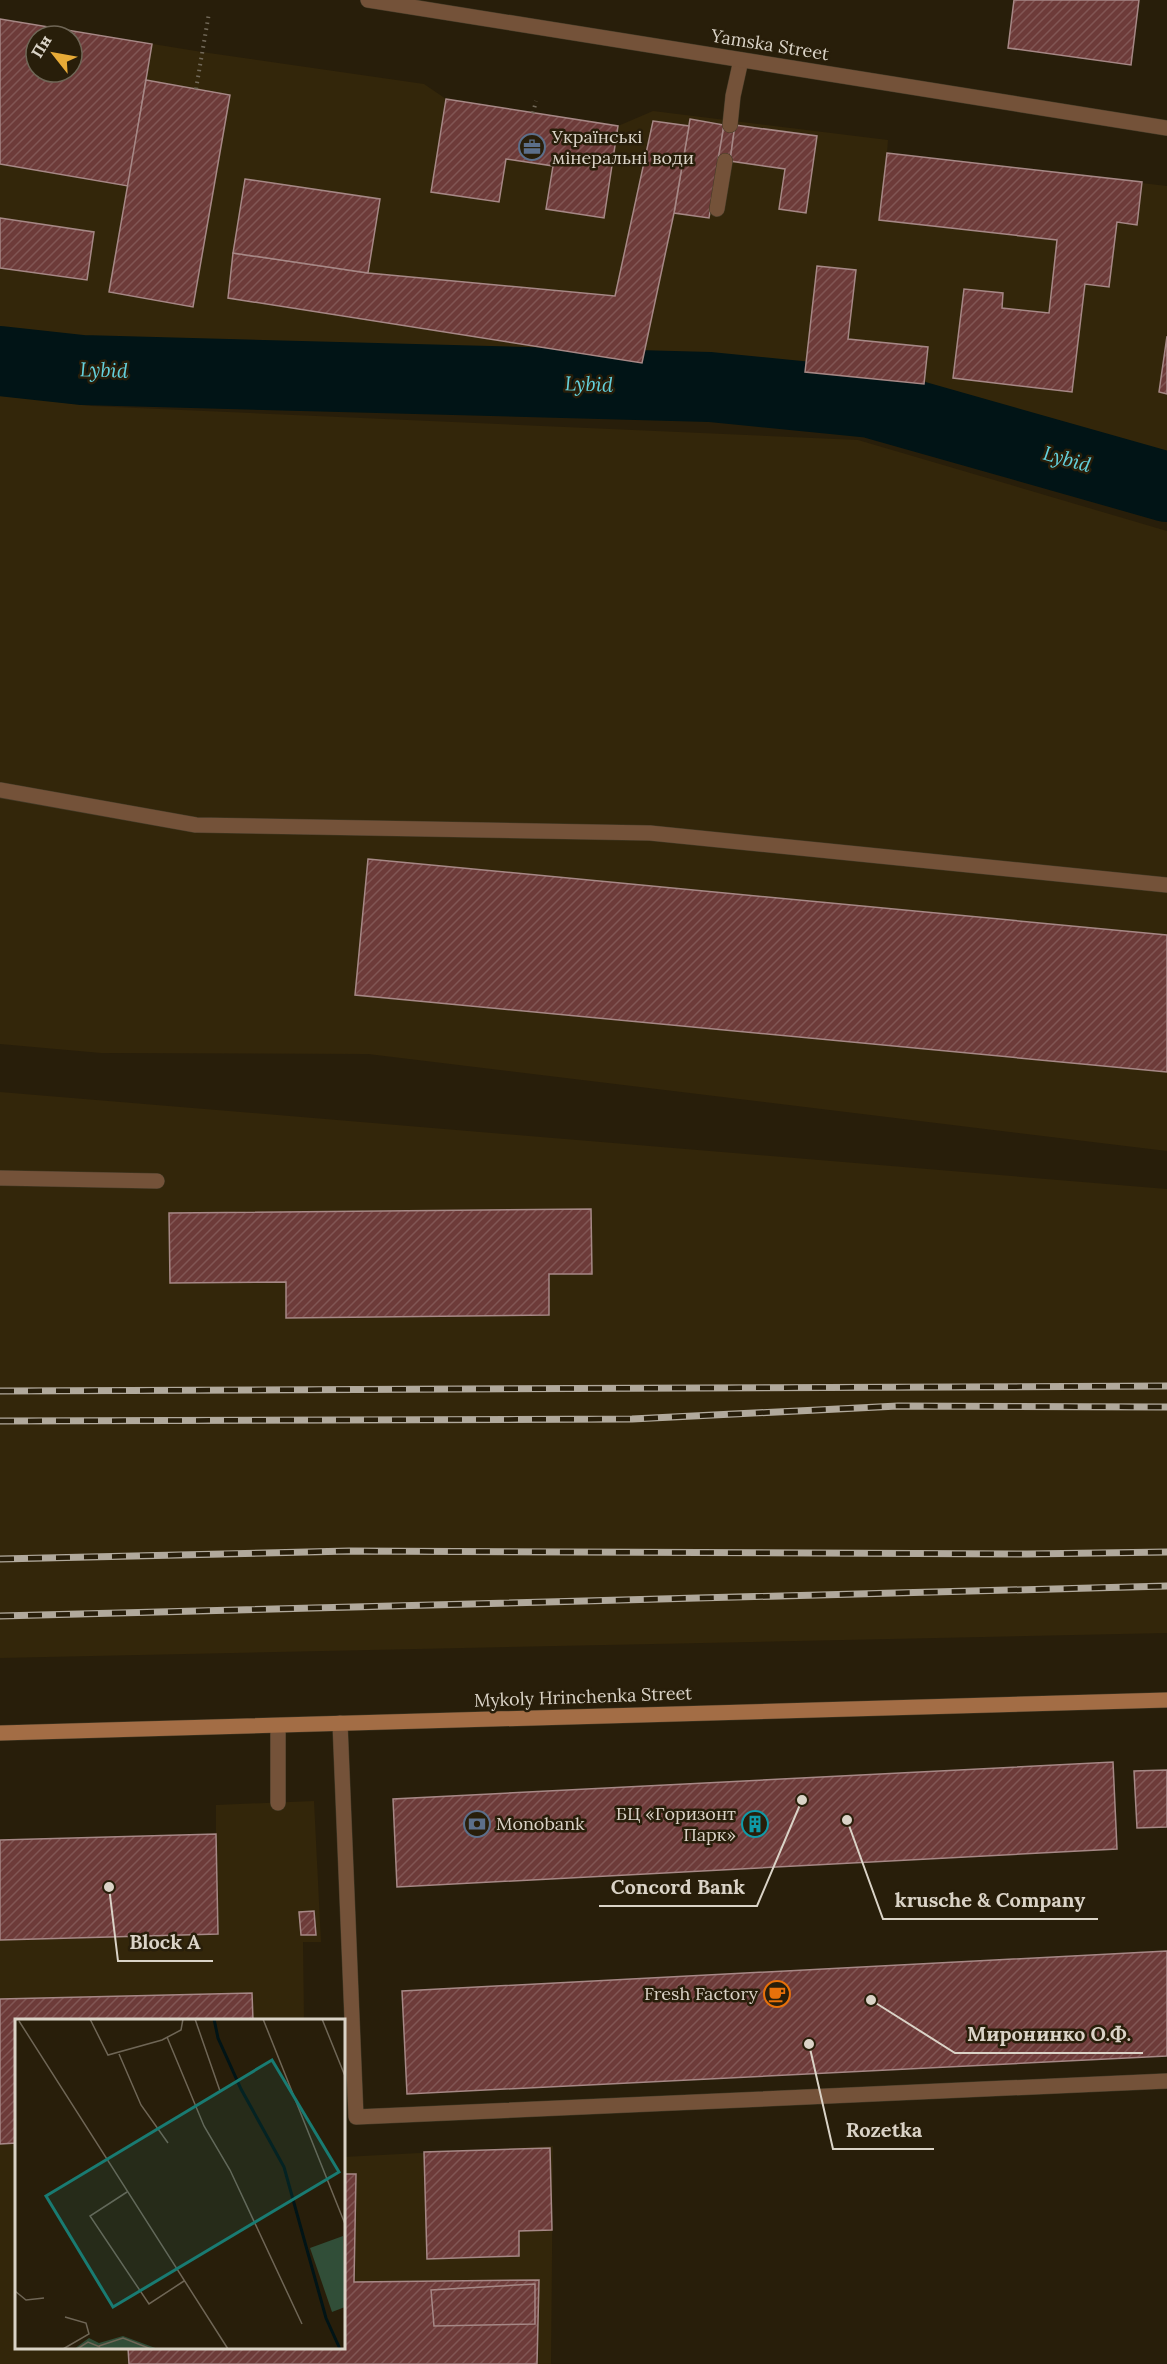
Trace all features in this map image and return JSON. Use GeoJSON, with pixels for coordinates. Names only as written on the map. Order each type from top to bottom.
{"type":"FeatureCollection","features":[{"type":"Feature","properties":{"kind":"main road","name":"Mykoly Hrinchenka Street"},"geometry":{"type":"LineString","coordinates":[[0,1733],[1167,1700]]}},
{"type":"Feature","properties":{"kind":"street","name":"Yamska Street"},"geometry":{"type":"LineString","coordinates":[[368,0],[1167,128]]}},
{"type":"Feature","properties":{"kind":"street"},"geometry":{"type":"LineString","coordinates":[[730,125],[733,96],[741,60]]}},
{"type":"Feature","properties":{"kind":"street"},"geometry":{"type":"LineString","coordinates":[[717,208],[725,161]]}},
{"type":"Feature","properties":{"kind":"street"},"geometry":{"type":"LineString","coordinates":[[0,790],[196,825],[650,833],[1167,885]]}},
{"type":"Feature","properties":{"kind":"street"},"geometry":{"type":"LineString","coordinates":[[0,1178],[157,1181]]}},
{"type":"Feature","properties":{"kind":"street"},"geometry":{"type":"LineString","coordinates":[[340,1723],[356,2117],[1167,2081]]}},
{"type":"Feature","properties":{"kind":"street"},"geometry":{"type":"LineString","coordinates":[[278,1726],[278,1803]]}},
{"type":"Feature","properties":{"kind":"path"},"geometry":{"type":"LineString","coordinates":[[196,89],[209,13]]}},
{"type":"Feature","properties":{"kind":"path"},"geometry":{"type":"LineString","coordinates":[[533,112],[536,101]]}},
{"type":"Feature","properties":{"kind":"shaded area"},"geometry":{"type":"Polygon","coordinates":[[[0,19],[31,24],[24,24],[24,84],[84,84],[84,33],[424,84],[446,99],[618,126],[653,111],[888,140],[887,153],[1167,186],[1167,465],[908,402],[378,351],[82,346],[0,336],[0,19]]]}},
{"type":"Feature","properties":{"kind":"shaded area"},"geometry":{"type":"Polygon","coordinates":[[[0,395],[92,406],[858,440],[1167,531],[1167,1151],[368,1054],[101,1053],[0,1044],[0,395]]]}},
{"type":"Feature","properties":{"kind":"shaded area"},"geometry":{"type":"Polygon","coordinates":[[[0,1092],[1167,1189],[1167,1633],[0,1658],[0,1092]]]}},
{"type":"Feature","properties":{"kind":"shaded area"},"geometry":{"type":"Polygon","coordinates":[[[314,1801],[321,1942],[303,1942],[304,2019],[15,2019],[15,2349],[345,2349],[345,2157],[424,2153],[427,2259],[519,2256],[519,2231],[552,2230],[550,2148],[462,2151],[553,2146],[551,2364],[0,2364],[0,1840],[216,1834],[216,1805],[314,1801]]]}},
{"type":"Feature","properties":{"kind":"building"},"geometry":{"type":"Polygon","coordinates":[[[1014,0],[1139,0],[1131,65],[1008,48],[1014,0]]]}},
{"type":"Feature","properties":{"kind":"building"},"geometry":{"type":"Polygon","coordinates":[[[0,19],[30,24],[24,24],[24,84],[84,84],[84,33],[152,44],[128,186],[0,164],[0,19]]]}},
{"type":"Feature","properties":{"kind":"building"},"geometry":{"type":"Polygon","coordinates":[[[146,80],[230,95],[193,307],[109,292],[146,80]]]}},
{"type":"Feature","properties":{"kind":"building"},"geometry":{"type":"Polygon","coordinates":[[[446,99],[618,126],[604,218],[546,209],[553,166],[506,159],[499,202],[431,192],[446,99]]]}},
{"type":"Feature","properties":{"kind":"building"},"geometry":{"type":"Polygon","coordinates":[[[690,119],[724,125],[709,218],[674,213],[690,119]]]}},
{"type":"Feature","properties":{"kind":"building"},"geometry":{"type":"Polygon","coordinates":[[[653,121],[689,126],[674,213],[642,363],[228,298],[233,253],[368,273],[615,296],[653,121]]]}},
{"type":"Feature","properties":{"kind":"building"},"geometry":{"type":"Polygon","coordinates":[[[724,125],[735,125],[730,161],[718,160],[724,125]]]}},
{"type":"Feature","properties":{"kind":"building"},"geometry":{"type":"Polygon","coordinates":[[[735,125],[817,136],[806,213],[779,209],[785,169],[730,161],[735,125]]]}},
{"type":"Feature","properties":{"kind":"building"},"geometry":{"type":"Polygon","coordinates":[[[887,153],[1142,182],[1137,225],[1117,222],[1109,287],[1085,284],[1072,392],[953,378],[964,289],[1003,293],[1002,308],[1049,313],[1057,240],[879,220],[887,153]]]}},
{"type":"Feature","properties":{"kind":"building"},"geometry":{"type":"Polygon","coordinates":[[[245,179],[380,199],[368,273],[233,253],[245,179]]]}},
{"type":"Feature","properties":{"kind":"building"},"geometry":{"type":"Polygon","coordinates":[[[0,218],[94,232],[87,280],[0,268],[0,218]]]}},
{"type":"Feature","properties":{"kind":"building"},"geometry":{"type":"Polygon","coordinates":[[[817,266],[856,270],[848,339],[928,347],[924,384],[805,372],[817,266]]]}},
{"type":"Feature","properties":{"kind":"building"},"geometry":{"type":"Polygon","coordinates":[[[1167,336],[1167,394],[1159,392],[1167,336]]]}},
{"type":"Feature","properties":{"kind":"building"},"geometry":{"type":"Polygon","coordinates":[[[368,859],[1167,935],[1167,1072],[355,995],[368,859]]]}},
{"type":"Feature","properties":{"kind":"building"},"geometry":{"type":"Polygon","coordinates":[[[591,1209],[592,1274],[549,1274],[549,1315],[286,1318],[286,1282],[170,1283],[169,1213],[591,1209]]]}},
{"type":"Feature","properties":{"kind":"building","name":"БЦ «Горизонт Парк»"},"geometry":{"type":"Polygon","coordinates":[[[1113,1762],[1117,1849],[397,1887],[393,1799],[1113,1762]]]}},
{"type":"Feature","properties":{"kind":"building"},"geometry":{"type":"Polygon","coordinates":[[[1167,1770],[1167,1827],[1137,1828],[1134,1771],[1167,1770]]]}},
{"type":"Feature","properties":{"kind":"building"},"geometry":{"type":"Polygon","coordinates":[[[216,1834],[218,1934],[0,1940],[0,1840],[216,1834]]]}},
{"type":"Feature","properties":{"kind":"building"},"geometry":{"type":"Polygon","coordinates":[[[314,1911],[316,1935],[301,1935],[299,1912],[314,1911]]]}},
{"type":"Feature","properties":{"kind":"building"},"geometry":{"type":"Polygon","coordinates":[[[1167,1951],[1167,2056],[407,2094],[402,1991],[1167,1951]]]}},
{"type":"Feature","properties":{"kind":"building"},"geometry":{"type":"Polygon","coordinates":[[[252,1993],[253,2019],[15,2019],[15,2143],[0,2144],[0,1999],[252,1993]]]}},
{"type":"Feature","properties":{"kind":"building"},"geometry":{"type":"Polygon","coordinates":[[[550,2148],[552,2230],[519,2231],[519,2256],[427,2259],[424,2152],[550,2148]]]}},
{"type":"Feature","properties":{"kind":"building"},"geometry":{"type":"Polygon","coordinates":[[[345,2174],[356,2174],[354,2282],[539,2280],[537,2364],[129,2364],[128,2349],[345,2349],[345,2174]]]}},
{"type":"Feature","properties":{"kind":"building"},"geometry":{"type":"Polygon","coordinates":[[[535,2284],[535,2324],[434,2326],[431,2290],[535,2284]]]}},
{"type":"Feature","properties":{"kind":"waterway","name":"Lybid"},"geometry":{"type":"LineString","coordinates":[[0,361],[82,370],[710,387],[871,403],[1167,487]]}},
{"type":"Feature","properties":{"kind":"railway"},"geometry":{"type":"LineString","coordinates":[[0,1391],[1167,1386]]}},
{"type":"Feature","properties":{"kind":"railway"},"geometry":{"type":"LineString","coordinates":[[0,1421],[632,1419],[898,1406],[1167,1407]]}},
{"type":"Feature","properties":{"kind":"railway"},"geometry":{"type":"LineString","coordinates":[[0,1559],[349,1551],[1027,1554],[1167,1552]]}},
{"type":"Feature","properties":{"kind":"railway"},"geometry":{"type":"LineString","coordinates":[[0,1616],[1167,1586]]}},
{"type":"Feature","properties":{"kind":"place","name":"Українські мінеральні води"},"geometry":{"type":"Point","coordinates":[532,147]}},
{"type":"Feature","properties":{"kind":"place","name":"Concord Bank"},"geometry":{"type":"Point","coordinates":[802,1800]}},
{"type":"Feature","properties":{"kind":"place","name":"krusche & Company"},"geometry":{"type":"Point","coordinates":[847,1820]}},
{"type":"Feature","properties":{"kind":"place","name":"Monobank"},"geometry":{"type":"Point","coordinates":[477,1824]}},
{"type":"Feature","properties":{"kind":"place","name":"БЦ «Горизонт Парк»"},"geometry":{"type":"Point","coordinates":[755,1824]}},
{"type":"Feature","properties":{"kind":"place","name":"Block A"},"geometry":{"type":"Point","coordinates":[109,1887]}},
{"type":"Feature","properties":{"kind":"place","name":"Fresh Factory"},"geometry":{"type":"Point","coordinates":[777,1994]}},
{"type":"Feature","properties":{"kind":"place","name":"Миронинко О.Ф."},"geometry":{"type":"Point","coordinates":[871,2000]}},
{"type":"Feature","properties":{"kind":"place","name":"Rozetka"},"geometry":{"type":"Point","coordinates":[809,2044]}}]}
